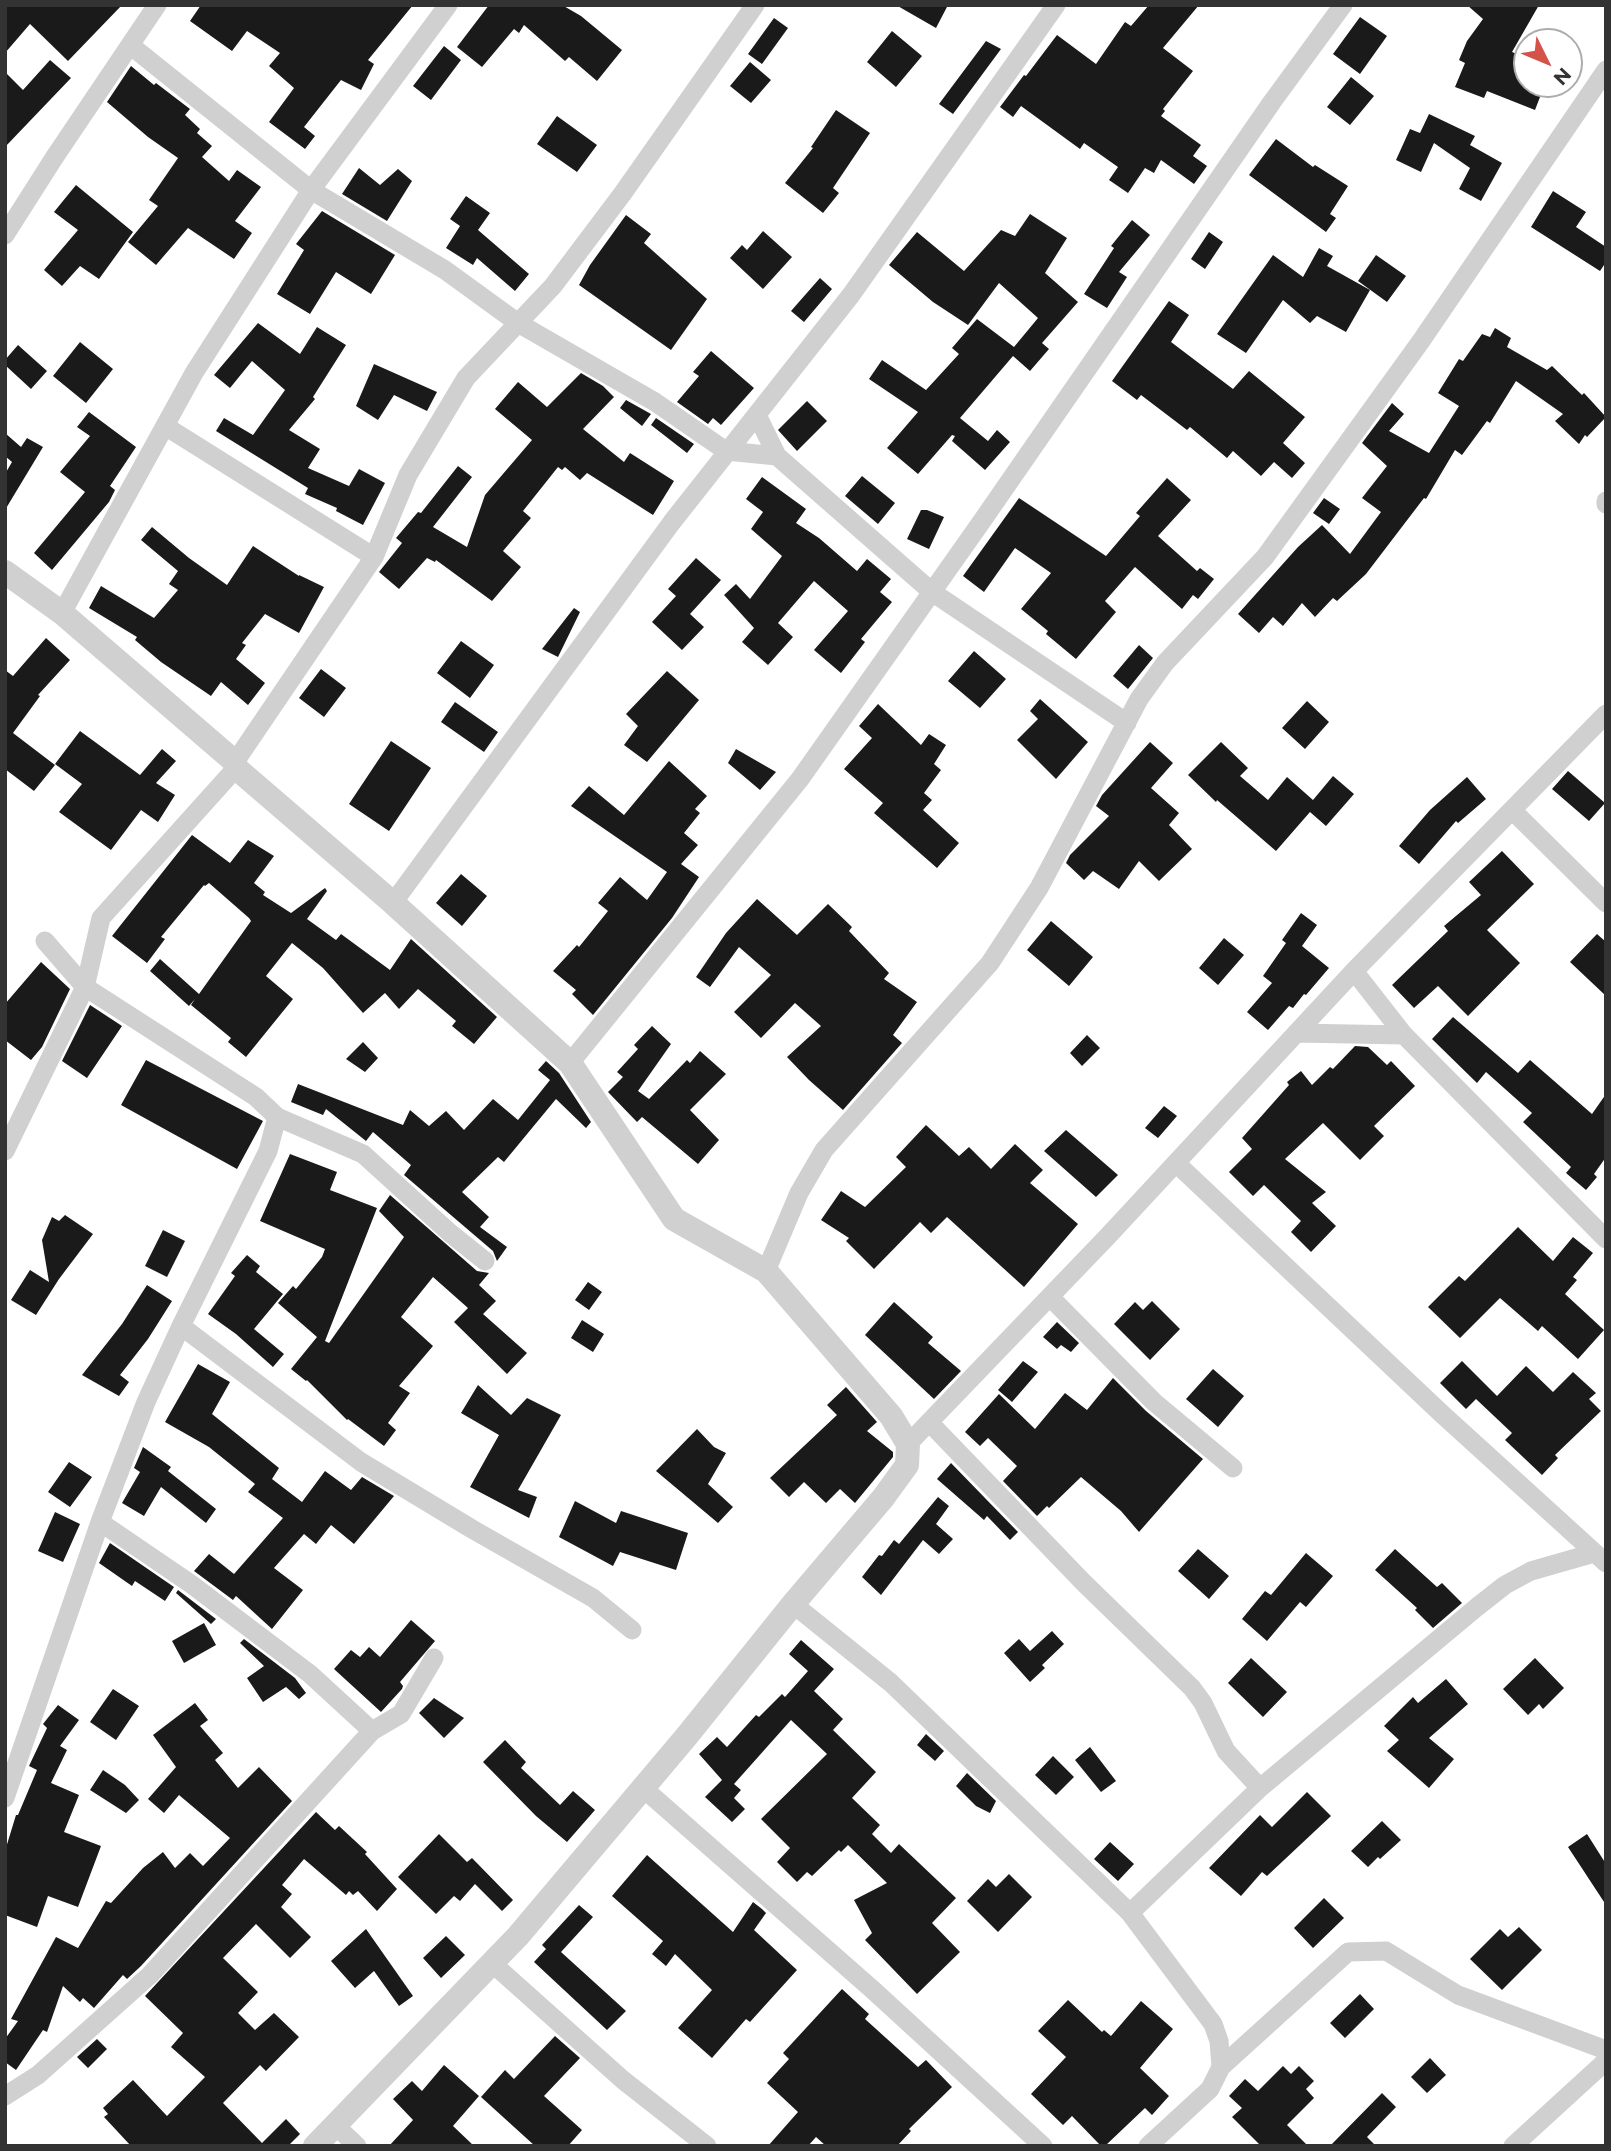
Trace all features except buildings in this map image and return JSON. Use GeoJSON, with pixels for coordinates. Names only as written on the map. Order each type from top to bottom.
{"type":"FeatureCollection","features":[{"type":"Feature","properties":{"kind":"street"},"geometry":{"type":"LineString","coordinates":[[5,235],[157,5]]}},
{"type":"Feature","properties":{"kind":"street"},"geometry":{"type":"LineString","coordinates":[[62,613],[194,373],[311,190],[448,5]]}},
{"type":"Feature","properties":{"kind":"street"},"geometry":{"type":"LineString","coordinates":[[5,1151],[85,987],[100,918],[235,765],[374,557],[408,475],[466,379],[553,286],[623,193],[755,5]]}},
{"type":"Feature","properties":{"kind":"street"},"geometry":{"type":"LineString","coordinates":[[393,903],[726,452],[851,295],[1056,5]]}},
{"type":"Feature","properties":{"kind":"street"},"geometry":{"type":"LineString","coordinates":[[570,1063],[800,779],[1272,102],[1343,5]]}},
{"type":"Feature","properties":{"kind":"street"},"geometry":{"type":"LineString","coordinates":[[130,45],[311,190],[444,270],[518,323],[655,402],[726,452],[778,456]]}},
{"type":"Feature","properties":{"kind":"street"},"geometry":{"type":"LineString","coordinates":[[766,1271],[799,1193],[824,1150],[990,963],[1039,888],[1139,699],[1165,663],[1265,557],[1599,92],[1606,70]]}},
{"type":"Feature","properties":{"kind":"street"},"geometry":{"type":"LineString","coordinates":[[757,415],[778,456],[932,592],[1127,723]]}},
{"type":"Feature","properties":{"kind":"street"},"geometry":{"type":"LineString","coordinates":[[165,426],[374,557]]}},
{"type":"Feature","properties":{"kind":"street"},"geometry":{"type":"LineString","coordinates":[[5,572],[62,613],[393,903],[570,1063],[674,1219],[766,1271],[891,1416],[908,1444],[906,1465],[891,1488],[643,1788],[517,1936],[315,2146]]}},
{"type":"Feature","properties":{"kind":"street"},"geometry":{"type":"LineString","coordinates":[[908,1444],[1050,1297],[1354,971],[1606,714]]}},
{"type":"Feature","properties":{"kind":"street"},"geometry":{"type":"LineString","coordinates":[[1512,810],[1606,903]]}},
{"type":"Feature","properties":{"kind":"street"},"geometry":{"type":"LineString","coordinates":[[45,941],[85,987],[256,1097],[277,1117],[363,1154],[485,1261]]}},
{"type":"Feature","properties":{"kind":"street"},"geometry":{"type":"LineString","coordinates":[[1354,971],[1404,1035],[1606,1239]]}},
{"type":"Feature","properties":{"kind":"street"},"geometry":{"type":"LineString","coordinates":[[1296,1033],[1404,1035]]}},
{"type":"Feature","properties":{"kind":"street"},"geometry":{"type":"LineString","coordinates":[[5,1798],[100,1522],[146,1402],[268,1151],[277,1117]]}},
{"type":"Feature","properties":{"kind":"street"},"geometry":{"type":"LineString","coordinates":[[1176,1163],[1432,1405],[1600,1558]]}},
{"type":"Feature","properties":{"kind":"street"},"geometry":{"type":"LineString","coordinates":[[1050,1297],[1154,1402],[1233,1468]]}},
{"type":"Feature","properties":{"kind":"street"},"geometry":{"type":"LineString","coordinates":[[181,1326],[361,1462],[593,1598],[632,1630]]}},
{"type":"Feature","properties":{"kind":"street"},"geometry":{"type":"LineString","coordinates":[[929,1422],[1083,1582],[1192,1688],[1203,1703],[1226,1752],[1260,1788]]}},
{"type":"Feature","properties":{"kind":"street"},"geometry":{"type":"LineString","coordinates":[[100,1522],[191,1584],[310,1674],[372,1731]]}},
{"type":"Feature","properties":{"kind":"street"},"geometry":{"type":"LineString","coordinates":[[1130,1913],[1260,1788],[1505,1586],[1531,1571],[1600,1558]]}},
{"type":"Feature","properties":{"kind":"street"},"geometry":{"type":"LineString","coordinates":[[793,1604],[891,1683],[1130,1913],[1213,2024],[1219,2041],[1220,2067]]}},
{"type":"Feature","properties":{"kind":"street"},"geometry":{"type":"LineString","coordinates":[[5,2096],[38,2075],[150,1975],[372,1731],[401,1714],[434,1658]]}},
{"type":"Feature","properties":{"kind":"street"},"geometry":{"type":"LineString","coordinates":[[643,1788],[873,1990],[1043,2146]]}},
{"type":"Feature","properties":{"kind":"street"},"geometry":{"type":"LineString","coordinates":[[1148,2146],[1209,2089],[1220,2067],[1348,1952],[1385,1951],[1458,1995],[1606,2050]]}},
{"type":"Feature","properties":{"kind":"street"},"geometry":{"type":"LineString","coordinates":[[492,1963],[623,2080],[707,2146]]}},
{"type":"Feature","properties":{"kind":"street"},"geometry":{"type":"LineString","coordinates":[[1513,2146],[1606,2061]]}},
{"type":"Feature","properties":{"kind":"street"},"geometry":{"type":"LineString","coordinates":[[335,2125],[357,2146]]}}]}
